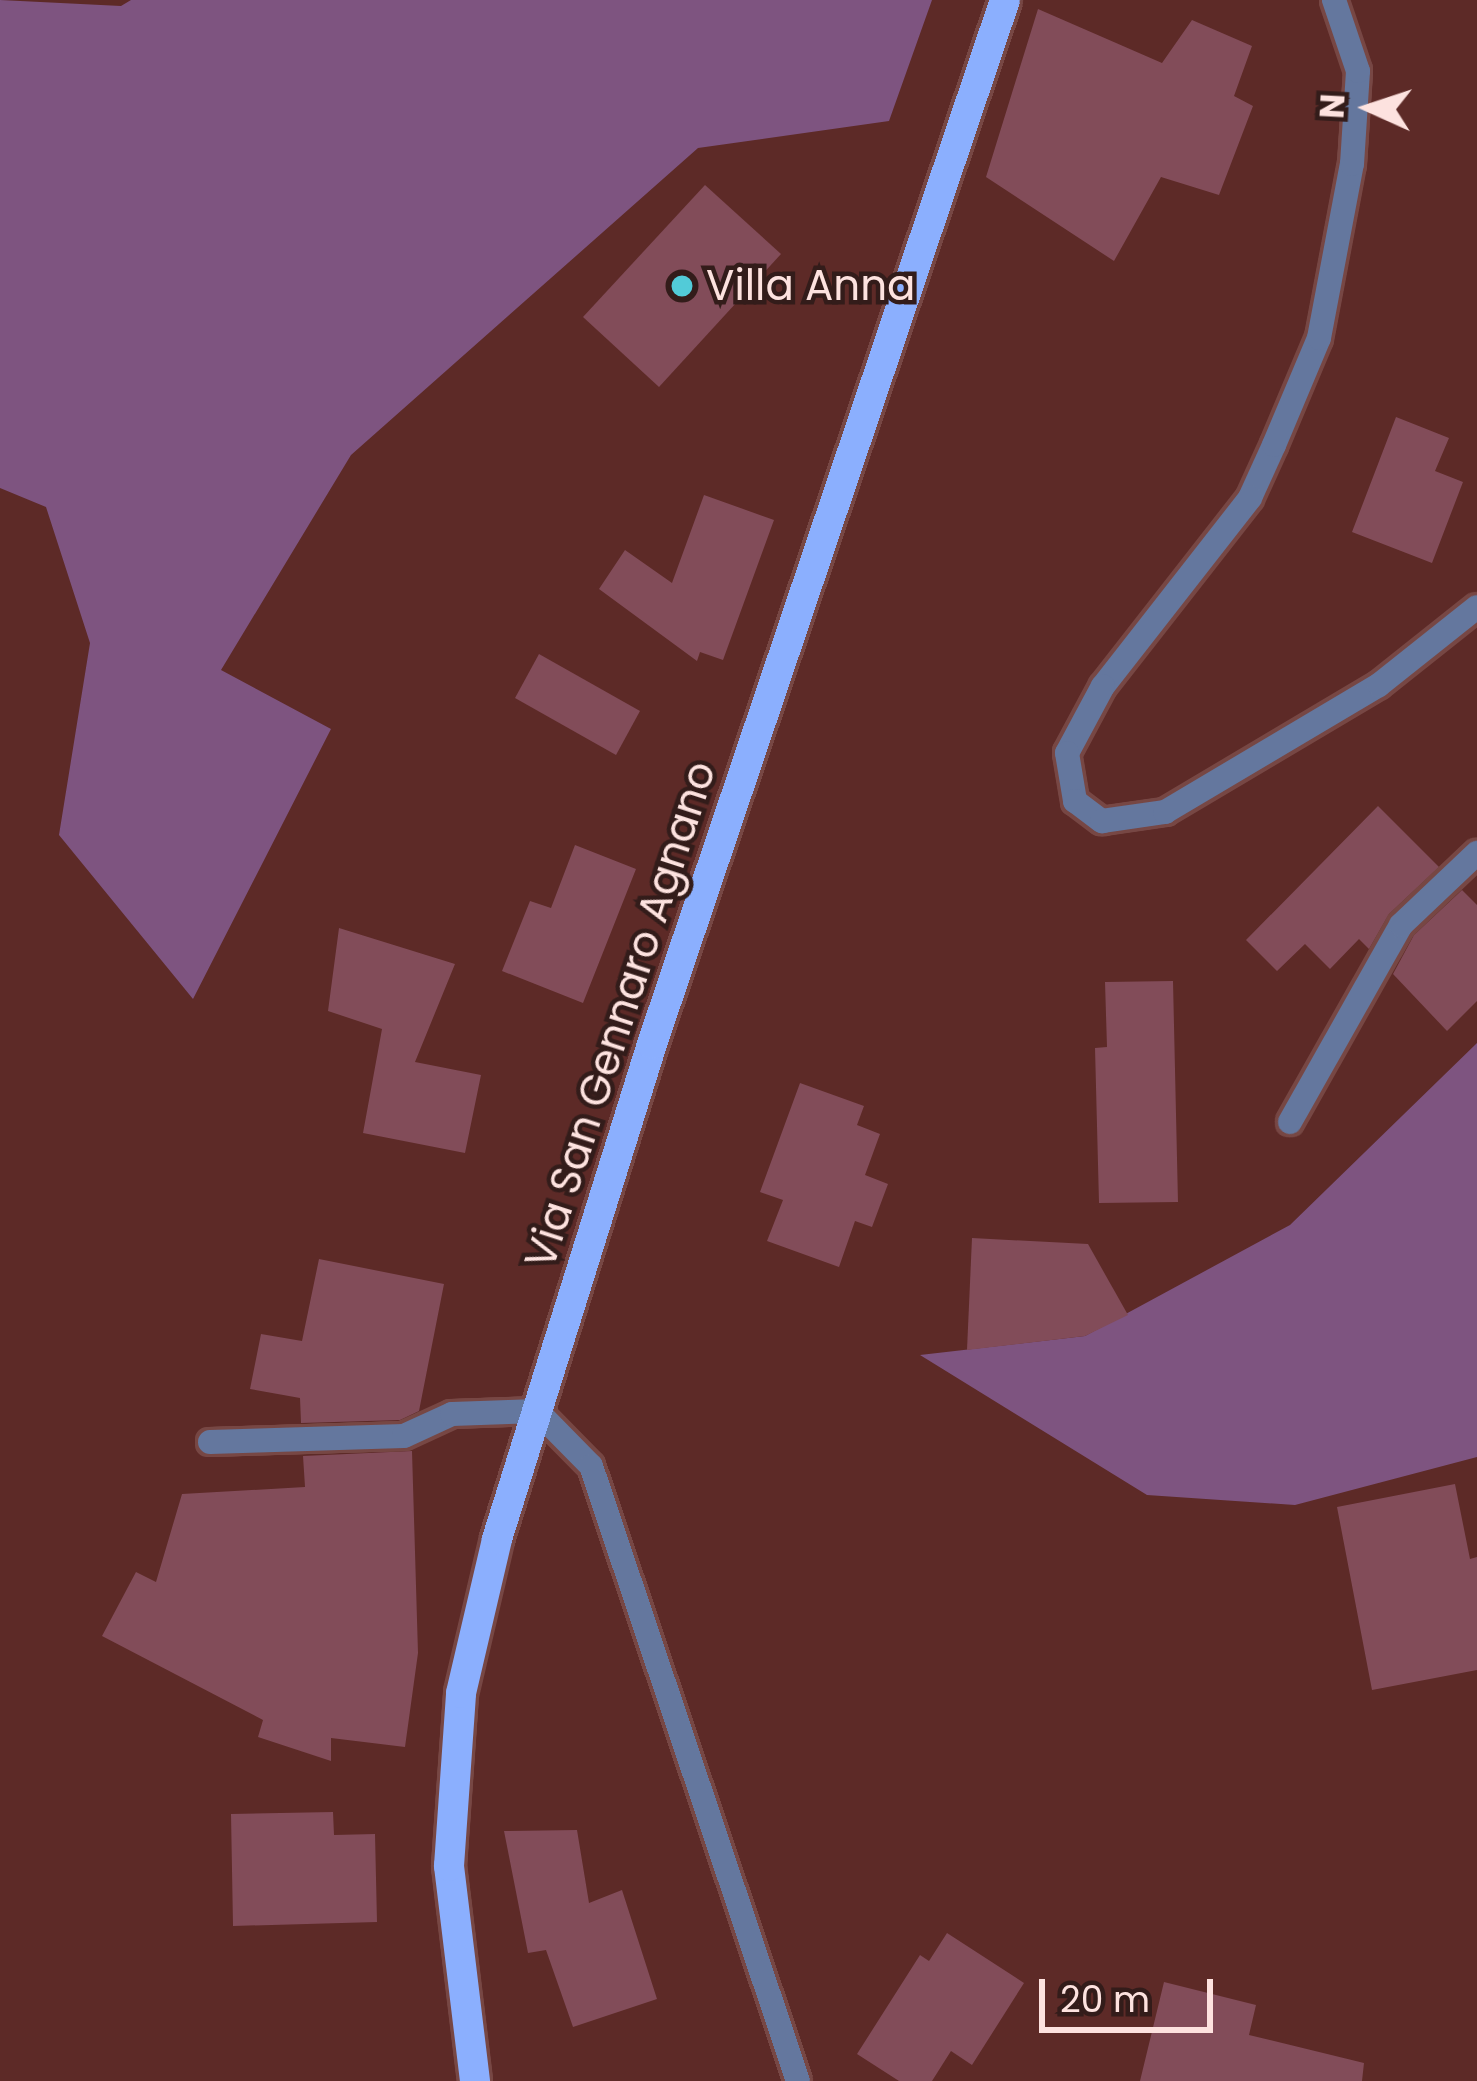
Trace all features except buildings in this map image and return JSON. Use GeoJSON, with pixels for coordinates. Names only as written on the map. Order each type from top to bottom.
{"type":"FeatureCollection","features":[{"type":"Feature","properties":{"kind":"main road","name":"Via San Gennaro Agnano"},"geometry":{"type":"LineString","coordinates":[[475,2081],[449,1866],[461,1693],[537,1411],[1005,0]]}},
{"type":"Feature","properties":{"kind":"street"},"geometry":{"type":"LineString","coordinates":[[1334,0],[1358,71],[1352,164],[1319,338],[1250,498],[1103,686],[1067,753],[1075,801],[1102,821],[1165,812],[1378,685],[1477,607]]}},
{"type":"Feature","properties":{"kind":"street"},"geometry":{"type":"LineString","coordinates":[[1290,1122],[1401,925],[1477,853]]}},
{"type":"Feature","properties":{"kind":"street"},"geometry":{"type":"LineString","coordinates":[[210,1442],[404,1436],[452,1414],[537,1411],[591,1466],[798,2081]]}},
{"type":"Feature","properties":{"kind":"shaded area"},"geometry":{"type":"Polygon","coordinates":[[[0,0],[121,6],[131,0],[932,0],[889,121],[698,148],[351,455],[221,670],[331,729],[193,999],[59,835],[90,643],[46,507],[0,488],[0,0]]]}},
{"type":"Feature","properties":{"kind":"shaded area"},"geometry":{"type":"Polygon","coordinates":[[[1477,1043],[1477,1457],[1295,1505],[1147,1495],[920,1355],[1085,1336],[1290,1225],[1477,1043]]]}},
{"type":"Feature","properties":{"kind":"place","name":"Villa Anna"},"geometry":{"type":"Point","coordinates":[682,286]}}]}
